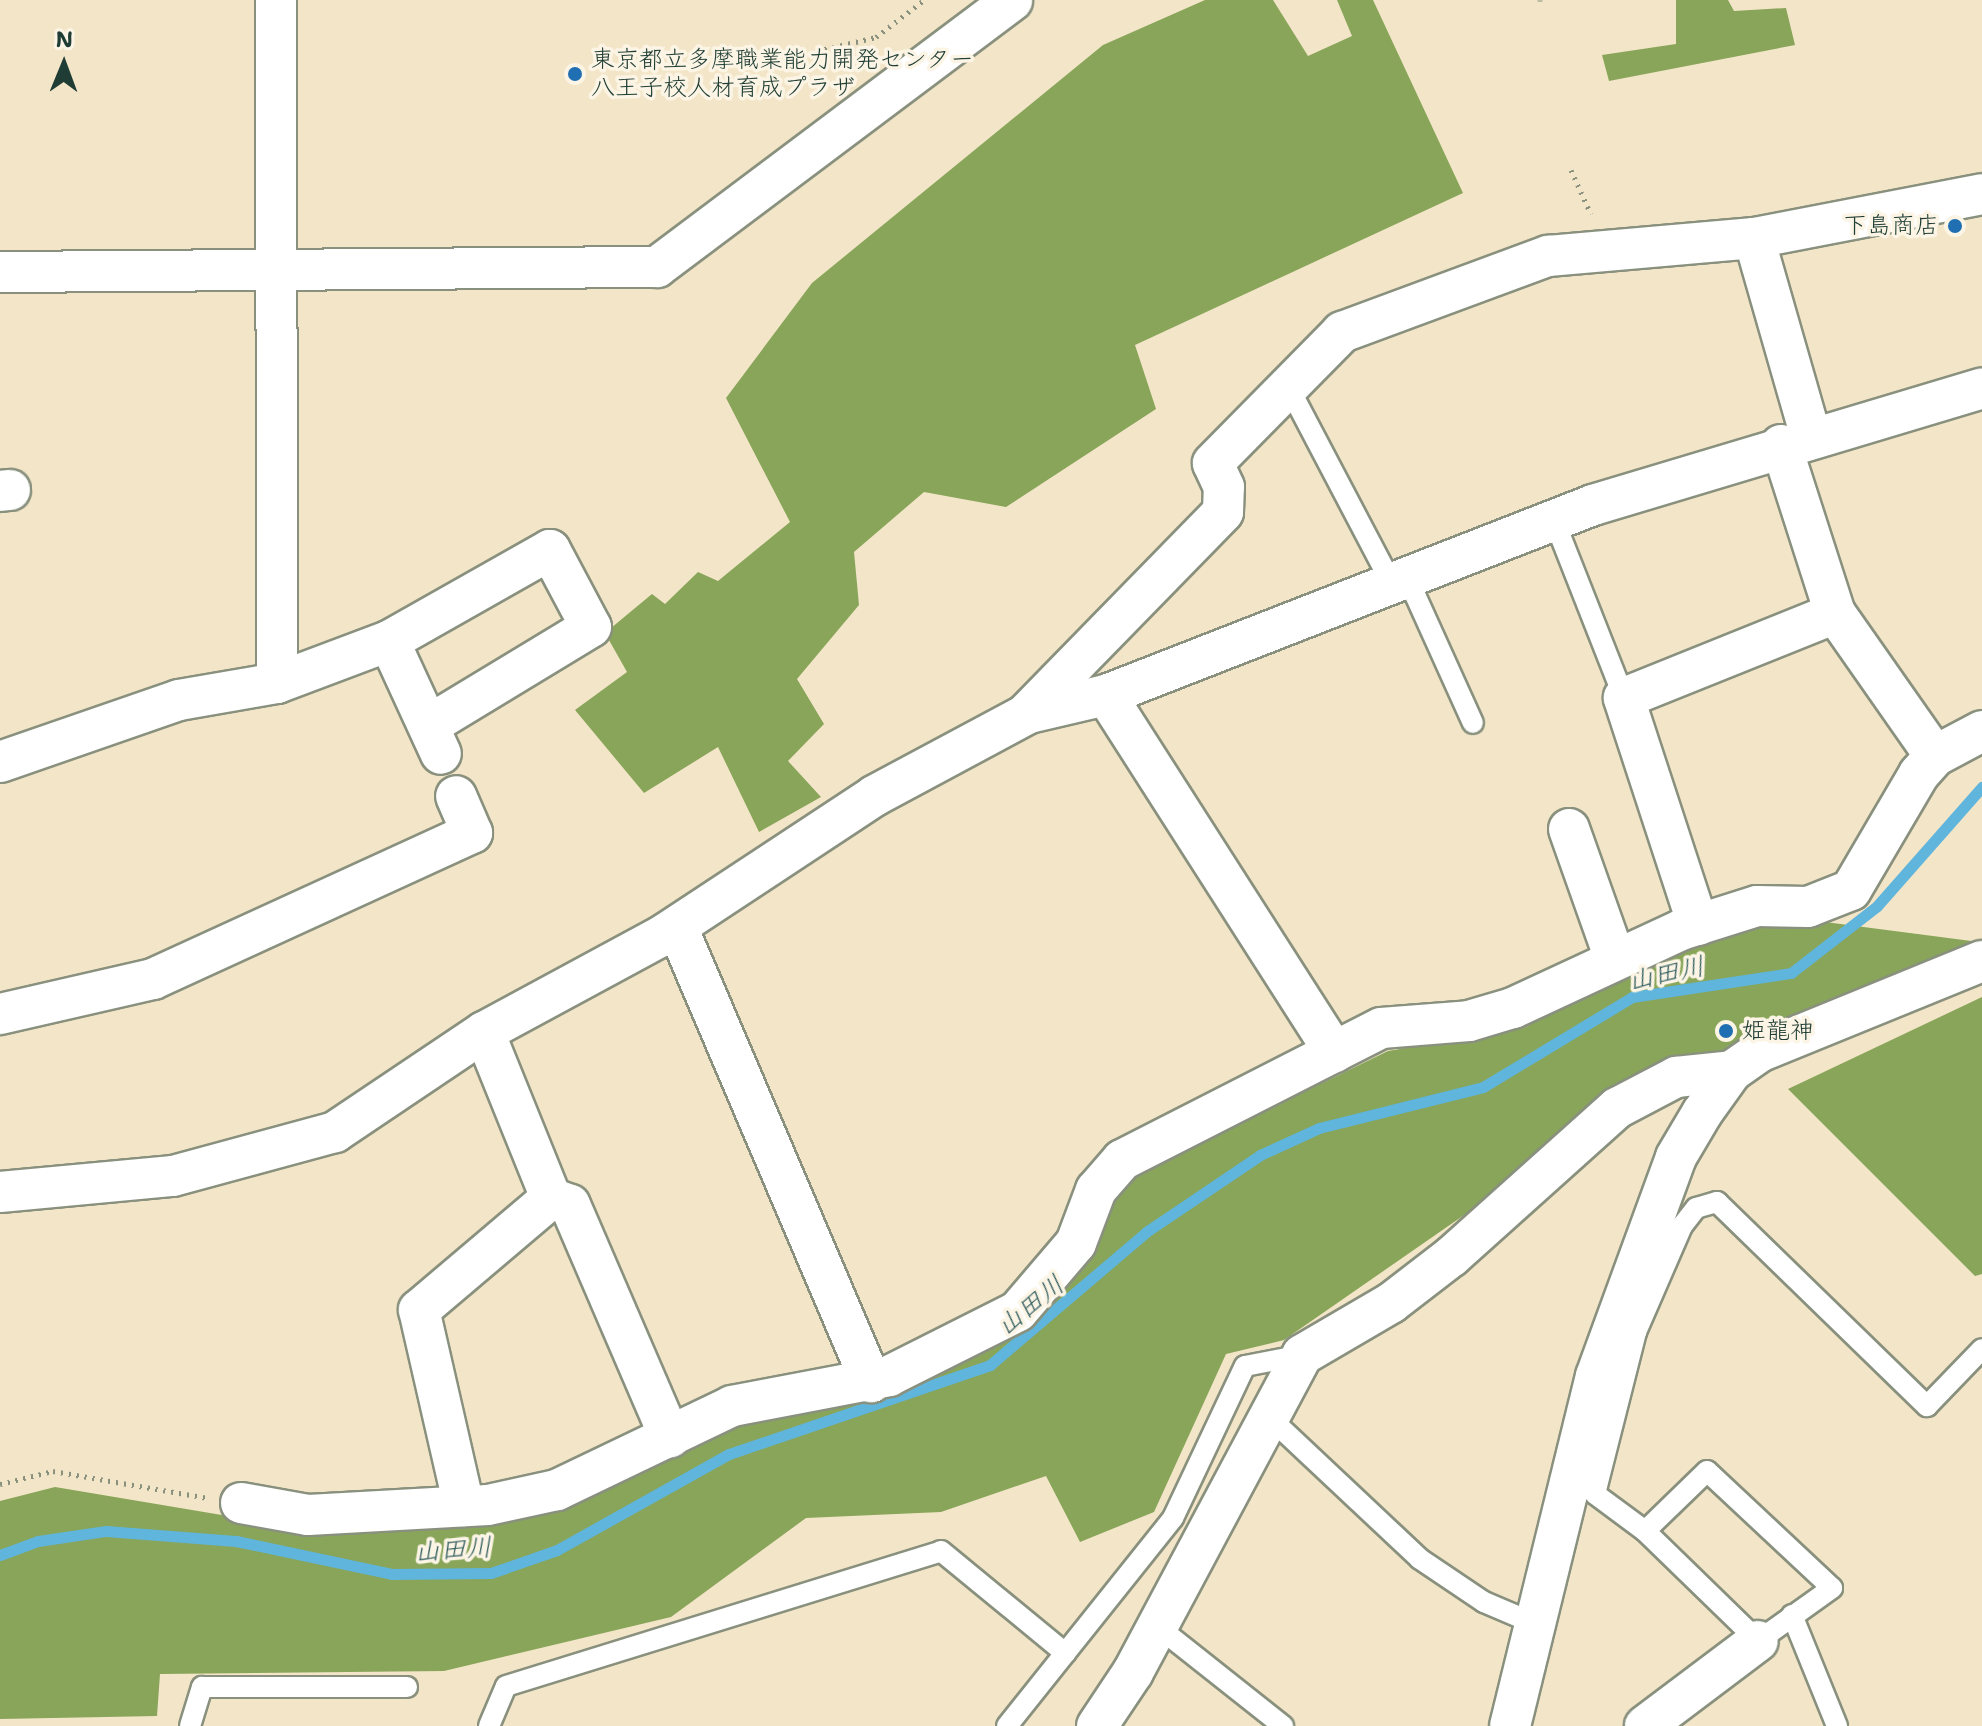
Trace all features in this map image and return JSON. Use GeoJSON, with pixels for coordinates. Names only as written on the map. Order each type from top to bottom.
{"type":"FeatureCollection","features":[{"type":"Feature","properties":{"kind":"street"},"geometry":{"type":"LineString","coordinates":[[276,0],[277,683]]}},
{"type":"Feature","properties":{"kind":"street"},"geometry":{"type":"LineString","coordinates":[[0,272],[657,267],[1012,0]]}},
{"type":"Feature","properties":{"kind":"street"},"geometry":{"type":"LineString","coordinates":[[1024,716],[1223,512],[1224,487],[1213,463],[1342,332],[1548,256],[1754,238],[1982,194]]}},
{"type":"Feature","properties":{"kind":"street"},"geometry":{"type":"LineString","coordinates":[[1754,238],[1835,613],[1935,756]]}},
{"type":"Feature","properties":{"kind":"street"},"geometry":{"type":"LineString","coordinates":[[0,1192],[173,1176],[335,1132],[484,1032],[677,927],[874,796],[1024,716],[1106,695],[1554,520],[1796,441],[1982,388]]}},
{"type":"Feature","properties":{"kind":"street"},"geometry":{"type":"LineString","coordinates":[[0,762],[179,700],[277,683],[389,641],[550,550],[591,627],[436,739],[389,641]]}},
{"type":"Feature","properties":{"kind":"street"},"geometry":{"type":"LineString","coordinates":[[1698,925],[1624,698],[1835,613]]}},
{"type":"Feature","properties":{"kind":"street"},"geometry":{"type":"LineString","coordinates":[[1106,695],[1334,1052]]}},
{"type":"Feature","properties":{"kind":"street"},"geometry":{"type":"LineString","coordinates":[[241,1503],[308,1515],[464,1506],[557,1490],[732,1406],[871,1382],[1018,1311],[1076,1243],[1096,1190],[1122,1160],[1381,1028],[1469,1021],[1513,1008],[1614,956],[1698,925],[1757,906],[1808,907],[1851,890],[1935,756],[1982,731]]}},
{"type":"Feature","properties":{"kind":"street"},"geometry":{"type":"LineString","coordinates":[[0,1014],[153,979],[472,833],[456,796]]}},
{"type":"Feature","properties":{"kind":"street"},"geometry":{"type":"LineString","coordinates":[[1569,829],[1614,956]]}},
{"type":"Feature","properties":{"kind":"street"},"geometry":{"type":"LineString","coordinates":[[677,927],[871,1382]]}},
{"type":"Feature","properties":{"kind":"street"},"geometry":{"type":"LineString","coordinates":[[1510,1726],[1531,1622],[1676,1157],[1732,1071],[1759,1052],[1982,961]]}},
{"type":"Feature","properties":{"kind":"street"},"geometry":{"type":"LineString","coordinates":[[484,1032],[551,1198],[570,1205],[670,1437]]}},
{"type":"Feature","properties":{"kind":"street"},"geometry":{"type":"LineString","coordinates":[[1097,1726],[1157,1626],[1271,1419],[1302,1355],[1391,1303],[1452,1256],[1617,1108],[1676,1077],[1732,1071]]}},
{"type":"Feature","properties":{"kind":"street"},"geometry":{"type":"LineString","coordinates":[[464,1506],[419,1310],[551,1198]]}},
{"type":"Feature","properties":{"kind":"street"},"geometry":{"type":"LineString","coordinates":[[1645,1726],[1693,1710],[1758,1641]]}},
{"type":"Feature","properties":{"kind":"lane"},"geometry":{"type":"LineString","coordinates":[[1289,388],[1399,580],[1473,723]]}},
{"type":"Feature","properties":{"kind":"lane"},"geometry":{"type":"LineString","coordinates":[[1554,520],[1624,698]]}},
{"type":"Feature","properties":{"kind":"lane"},"geometry":{"type":"LineString","coordinates":[[1645,1531],[1707,1471],[1832,1588],[1758,1641],[1645,1531],[1595,1494],[1625,1327],[1682,1226],[1696,1208],[1717,1202],[1927,1406],[1982,1349]]}},
{"type":"Feature","properties":{"kind":"lane"},"geometry":{"type":"LineString","coordinates":[[1007,1726],[1173,1518],[1245,1366],[1302,1355]]}},
{"type":"Feature","properties":{"kind":"lane"},"geometry":{"type":"LineString","coordinates":[[1271,1419],[1420,1559],[1484,1602],[1531,1622]]}},
{"type":"Feature","properties":{"kind":"lane"},"geometry":{"type":"LineString","coordinates":[[489,1726],[506,1686],[941,1551],[1065,1653]]}},
{"type":"Feature","properties":{"kind":"lane"},"geometry":{"type":"LineString","coordinates":[[1792,1615],[1837,1726]]}},
{"type":"Feature","properties":{"kind":"lane"},"geometry":{"type":"LineString","coordinates":[[1157,1626],[1283,1726]]}},
{"type":"Feature","properties":{"kind":"lane"},"geometry":{"type":"LineString","coordinates":[[190,1726],[202,1687],[407,1687]]}},
{"type":"Feature","properties":{"kind":"path"},"geometry":{"type":"LineString","coordinates":[[817,51],[876,37],[924,0]]}},
{"type":"Feature","properties":{"kind":"path"},"geometry":{"type":"LineString","coordinates":[[0,1484],[53,1471],[241,1503]]}},
{"type":"Feature","properties":{"kind":"green space"},"geometry":{"type":"Polygon","coordinates":[[[1205,0],[1273,0],[1308,56],[1352,36],[1337,0],[1373,0],[1463,193],[1135,345],[1156,409],[1006,507],[924,492],[854,552],[859,605],[797,679],[824,724],[788,761],[821,797],[759,832],[718,747],[644,793],[575,710],[627,672],[605,633],[652,594],[665,604],[698,572],[718,581],[790,522],[726,398],[812,283],[1103,45],[1205,0]]]}},
{"type":"Feature","properties":{"kind":"green space"},"geometry":{"type":"Polygon","coordinates":[[[1676,0],[1728,0],[1734,11],[1786,8],[1795,45],[1609,81],[1602,55],[1676,44],[1676,0]]]}},
{"type":"Feature","properties":{"kind":"green space"},"geometry":{"type":"Polygon","coordinates":[[[1825,922],[1979,942],[1580,1121],[1480,1204],[1284,1340],[1226,1354],[1154,1512],[1080,1542],[1046,1476],[941,1512],[806,1518],[671,1617],[444,1671],[160,1674],[157,1716],[0,1719],[0,1501],[55,1487],[311,1530],[495,1524],[750,1416],[952,1362],[1129,1177],[1388,1051],[1524,1028],[1621,976],[1752,926],[1825,922]]]}},
{"type":"Feature","properties":{"kind":"green space"},"geometry":{"type":"Polygon","coordinates":[[[1982,997],[1982,1274],[1975,1276],[1788,1089],[1982,997]]]}},
{"type":"Feature","properties":{"kind":"waterway","name":"山田川"},"geometry":{"type":"LineString","coordinates":[[0,1555],[38,1541],[106,1531],[236,1541],[392,1574],[491,1573],[557,1550],[729,1454],[990,1365],[1146,1232],[1260,1155],[1319,1128],[1483,1087],[1632,997],[1791,973],[1877,906],[1982,787]]}},
{"type":"Feature","properties":{"kind":"place","name":"東京都立多摩職業能力開発センター 八王子校人材育成プラザ"},"geometry":{"type":"Point","coordinates":[575,74]}},
{"type":"Feature","properties":{"kind":"place","name":"下島商店"},"geometry":{"type":"Point","coordinates":[1955,226]}},
{"type":"Feature","properties":{"kind":"place","name":"姫龍神"},"geometry":{"type":"Point","coordinates":[1726,1031]}}]}
